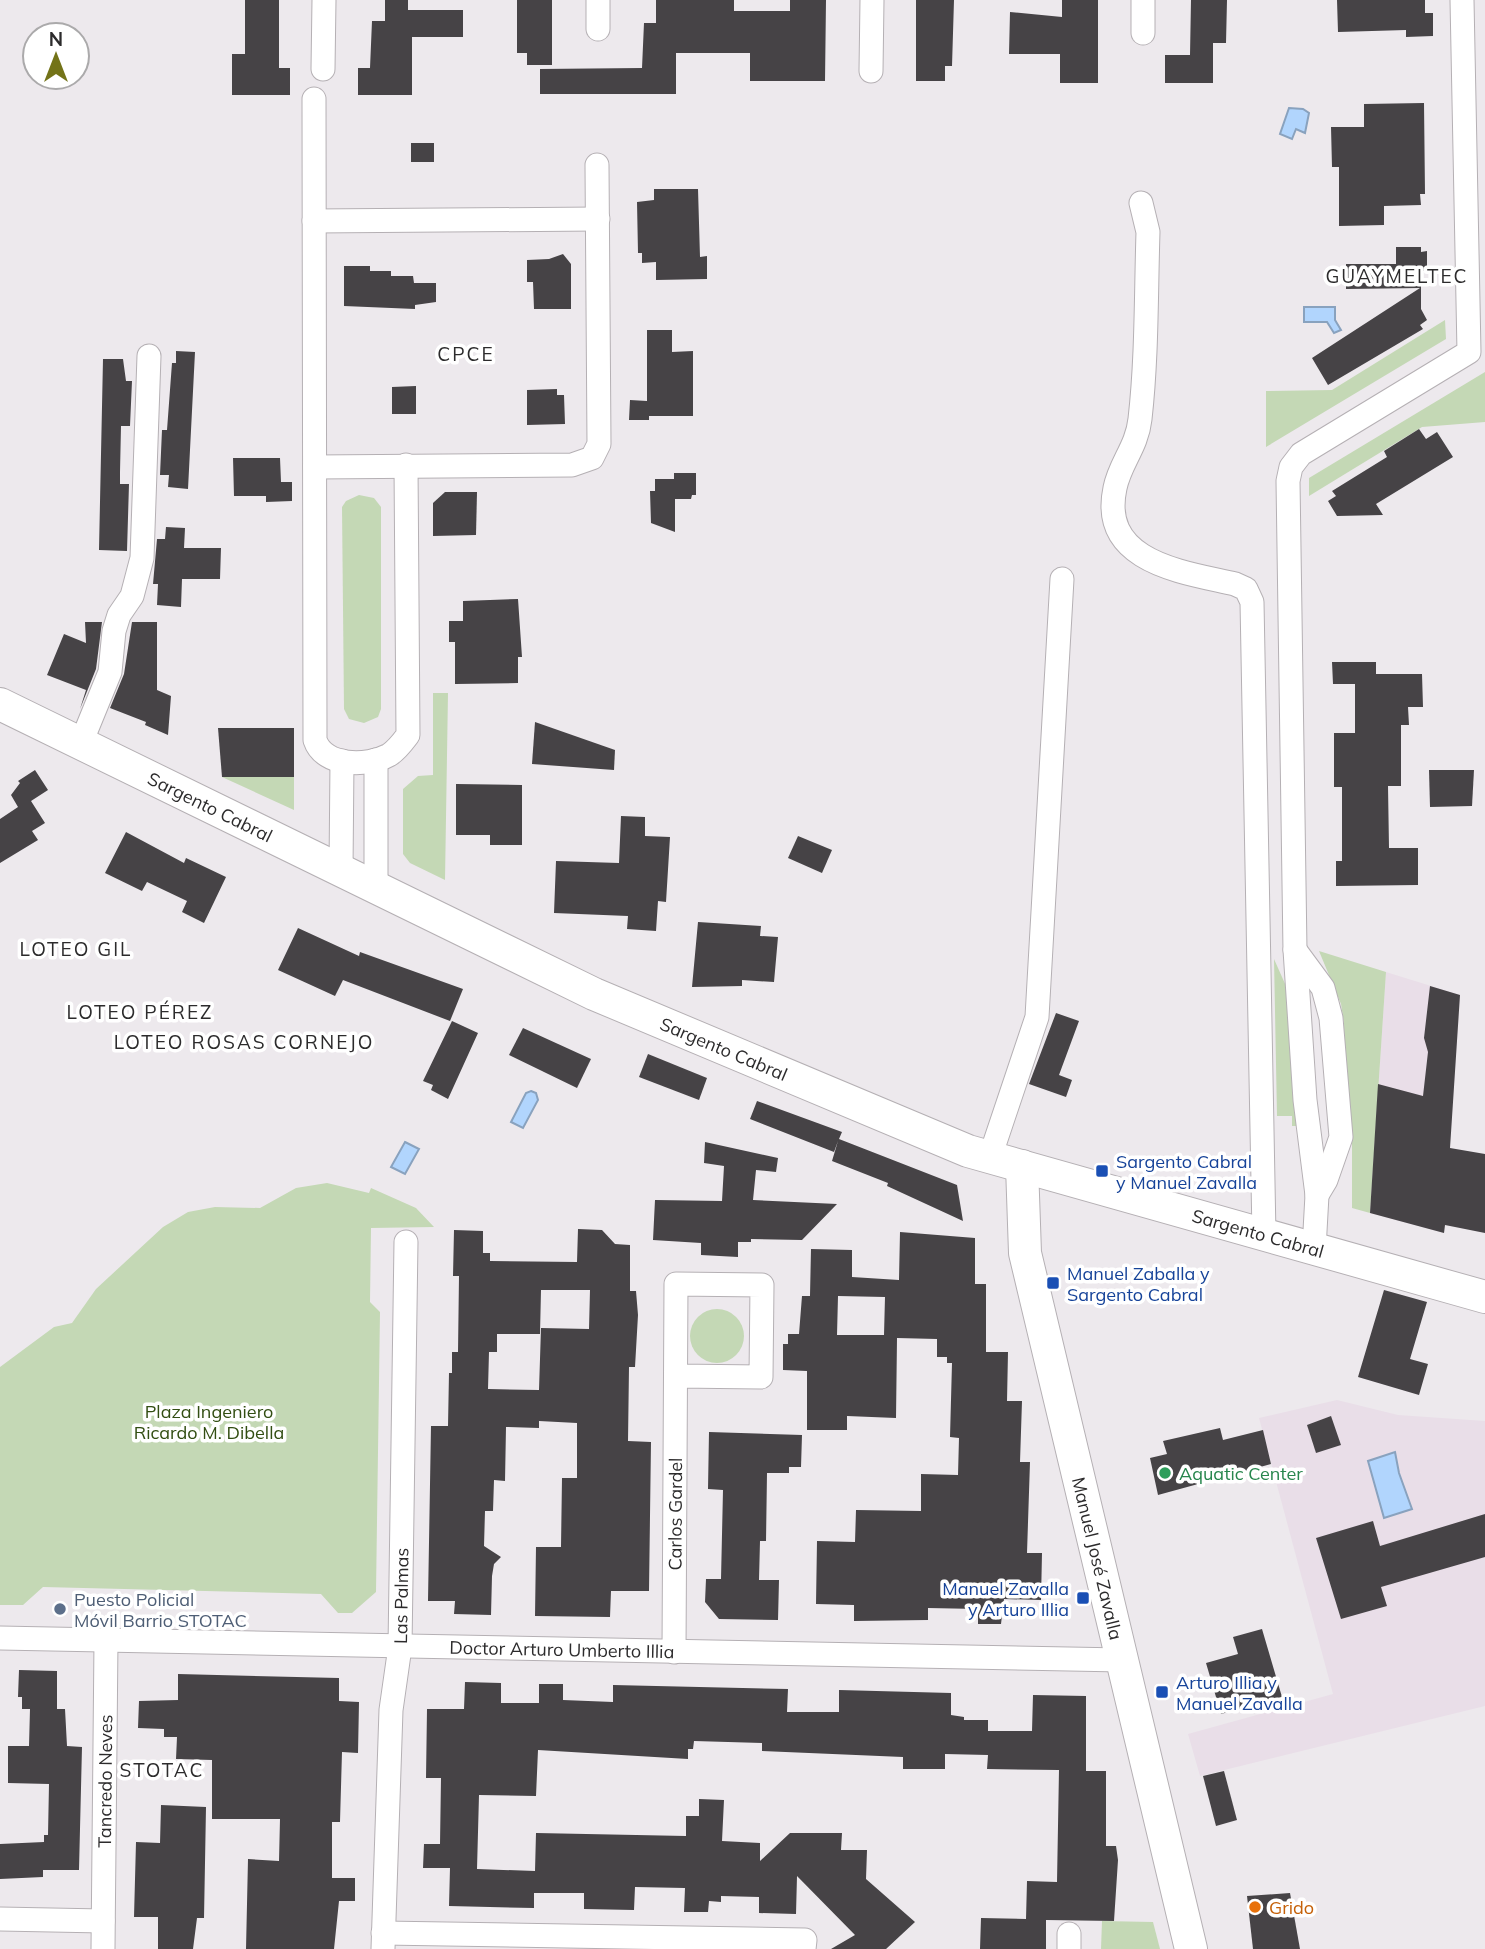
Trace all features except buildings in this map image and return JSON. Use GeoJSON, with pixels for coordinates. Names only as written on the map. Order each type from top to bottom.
{"type":"FeatureCollection","features":[{"type":"Feature","properties":{"kind":"main road","name":"Sargento Cabral"},"geometry":{"type":"LineString","coordinates":[[0,704],[594,994],[968,1151],[1485,1297]]}},
{"type":"Feature","properties":{"kind":"main road","name":"Manuel José Zavalla"},"geometry":{"type":"LineString","coordinates":[[1022,1167],[1025,1253],[1191,1949]]}},
{"type":"Feature","properties":{"kind":"street"},"geometry":{"type":"LineString","coordinates":[[323,69],[324,0]]}},
{"type":"Feature","properties":{"kind":"street"},"geometry":{"type":"LineString","coordinates":[[598,0],[598,29]]}},
{"type":"Feature","properties":{"kind":"street"},"geometry":{"type":"LineString","coordinates":[[871,71],[872,0]]}},
{"type":"Feature","properties":{"kind":"street"},"geometry":{"type":"LineString","coordinates":[[1143,0],[1143,33]]}},
{"type":"Feature","properties":{"kind":"street"},"geometry":{"type":"LineString","coordinates":[[1314,1249],[1317,1195],[1305,1100],[1295,950],[1288,481],[1292,467],[1301,454],[1469,352],[1462,0]]}},
{"type":"Feature","properties":{"kind":"street"},"geometry":{"type":"LineString","coordinates":[[314,99],[315,740],[323,752],[342,761],[376,760],[392,753],[408,735],[406,465]]}},
{"type":"Feature","properties":{"kind":"street"},"geometry":{"type":"LineString","coordinates":[[315,467],[572,465],[592,458],[599,444],[597,165]]}},
{"type":"Feature","properties":{"kind":"street"},"geometry":{"type":"LineString","coordinates":[[1141,202],[1148,232],[1140,416],[1134,447],[1115,486],[1113,504],[1116,523],[1136,552],[1164,567],[1235,584],[1246,589],[1252,602],[1264,1235]]}},
{"type":"Feature","properties":{"kind":"street"},"geometry":{"type":"LineString","coordinates":[[314,221],[598,219]]}},
{"type":"Feature","properties":{"kind":"street"},"geometry":{"type":"LineString","coordinates":[[80,743],[110,672],[114,631],[119,615],[132,596],[142,558],[149,356]]}},
{"type":"Feature","properties":{"kind":"street"},"geometry":{"type":"LineString","coordinates":[[990,1157],[1037,1017],[1062,579]]}},
{"type":"Feature","properties":{"kind":"street"},"geometry":{"type":"LineString","coordinates":[[376,760],[376,887]]}},
{"type":"Feature","properties":{"kind":"street"},"geometry":{"type":"LineString","coordinates":[[341,870],[342,761]]}},
{"type":"Feature","properties":{"kind":"street"},"geometry":{"type":"LineString","coordinates":[[1295,950],[1323,988],[1331,1018],[1341,1137],[1326,1180],[1317,1195]]}},
{"type":"Feature","properties":{"kind":"street","name":"Las Palmas"},"geometry":{"type":"LineString","coordinates":[[383,1941],[391,1710],[400,1647],[406,1242]]}},
{"type":"Feature","properties":{"kind":"street","name":"Carlos Gardel"},"geometry":{"type":"LineString","coordinates":[[674,1652],[676,1283],[762,1285],[761,1377],[677,1376]]}},
{"type":"Feature","properties":{"kind":"street","name":"Doctor Arturo Umberto Illia"},"geometry":{"type":"LineString","coordinates":[[0,1638],[1122,1660]]}},
{"type":"Feature","properties":{"kind":"street","name":"Tancredo Neves"},"geometry":{"type":"LineString","coordinates":[[103,1949],[106,1641]]}},
{"type":"Feature","properties":{"kind":"street"},"geometry":{"type":"LineString","coordinates":[[0,1919],[103,1921]]}},
{"type":"Feature","properties":{"kind":"street"},"geometry":{"type":"LineString","coordinates":[[383,1941],[665,1943],[805,1940],[804,1949]]}},
{"type":"Feature","properties":{"kind":"shaded area"},"geometry":{"type":"Polygon","coordinates":[[[1386,972],[1460,995],[1444,1233],[1370,1213],[1386,972]]]}},
{"type":"Feature","properties":{"kind":"shaded area"},"geometry":{"type":"Polygon","coordinates":[[[1337,1400],[1398,1415],[1485,1421],[1485,1706],[1200,1776],[1188,1734],[1333,1694],[1259,1418],[1337,1400]]]}},
{"type":"Feature","properties":{"kind":"green space"},"geometry":{"type":"Polygon","coordinates":[[[1445,320],[1446,339],[1266,447],[1266,391],[1332,390],[1445,320]]]}},
{"type":"Feature","properties":{"kind":"green space"},"geometry":{"type":"Polygon","coordinates":[[[1485,372],[1485,422],[1422,427],[1309,496],[1309,478],[1485,372]]]}},
{"type":"Feature","properties":{"kind":"green space"},"geometry":{"type":"Polygon","coordinates":[[[359,495],[374,498],[381,507],[381,709],[378,717],[364,723],[349,719],[344,709],[342,507],[346,501],[359,495]]]}},
{"type":"Feature","properties":{"kind":"green space"},"geometry":{"type":"Polygon","coordinates":[[[433,693],[448,693],[445,880],[410,863],[403,854],[403,789],[418,776],[433,775],[433,693]]]}},
{"type":"Feature","properties":{"kind":"green space"},"geometry":{"type":"Polygon","coordinates":[[[222,777],[294,777],[294,810],[222,777]]]}},
{"type":"Feature","properties":{"kind":"green space"},"geometry":{"type":"Polygon","coordinates":[[[1319,951],[1386,972],[1370,1213],[1352,1208],[1352,1145],[1345,1089],[1344,1023],[1341,1004],[1319,951]]]}},
{"type":"Feature","properties":{"kind":"green space"},"geometry":{"type":"Polygon","coordinates":[[[1274,959],[1290,995],[1299,1126],[1292,1126],[1292,1116],[1277,1116],[1274,959]]]}},
{"type":"Feature","properties":{"kind":"green space","name":"Plaza Ingeniero Ricardo M. Dibella"},"geometry":{"type":"Polygon","coordinates":[[[327,1183],[369,1193],[371,1188],[416,1208],[434,1227],[371,1228],[370,1302],[380,1312],[376,1592],[352,1613],[338,1613],[321,1594],[43,1587],[23,1605],[0,1605],[0,1367],[54,1327],[72,1323],[96,1289],[163,1227],[188,1212],[215,1207],[260,1208],[296,1188],[327,1183]]]}},
{"type":"Feature","properties":{"kind":"green space"},"geometry":{"type":"Polygon","coordinates":[[[717,1309],[736,1317],[744,1336],[736,1355],[717,1363],[698,1355],[690,1336],[698,1317],[717,1309]]]}},
{"type":"Feature","properties":{"kind":"green space"},"geometry":{"type":"Polygon","coordinates":[[[1102,1921],[1153,1922],[1160,1949],[1101,1949],[1102,1921]]]}},
{"type":"Feature","properties":{"kind":"water"},"geometry":{"type":"Polygon","coordinates":[[[1289,108],[1303,109],[1309,113],[1305,133],[1296,129],[1292,139],[1280,134],[1289,108]]]}},
{"type":"Feature","properties":{"kind":"water"},"geometry":{"type":"Polygon","coordinates":[[[1304,307],[1335,307],[1335,320],[1341,330],[1334,333],[1327,322],[1304,322],[1304,307]]]}},
{"type":"Feature","properties":{"kind":"water"},"geometry":{"type":"Polygon","coordinates":[[[526,1093],[536,1093],[538,1100],[523,1128],[511,1122],[526,1093]]]}},
{"type":"Feature","properties":{"kind":"water"},"geometry":{"type":"Polygon","coordinates":[[[405,1142],[419,1149],[405,1174],[391,1167],[405,1142]]]}},
{"type":"Feature","properties":{"kind":"water"},"geometry":{"type":"Polygon","coordinates":[[[1395,1452],[1399,1473],[1412,1509],[1384,1518],[1368,1461],[1395,1452]]]}},
{"type":"Feature","properties":{"kind":"place","name":"Sargento Cabral y Manuel Zavalla"},"geometry":{"type":"Point","coordinates":[1102,1171]}},
{"type":"Feature","properties":{"kind":"place","name":"Manuel Zaballa y Sargento Cabral"},"geometry":{"type":"Point","coordinates":[1053,1283]}},
{"type":"Feature","properties":{"kind":"place","name":"Aquatic Center"},"geometry":{"type":"Point","coordinates":[1165,1473]}},
{"type":"Feature","properties":{"kind":"place","name":"Manuel Zavalla y Arturo Illia"},"geometry":{"type":"Point","coordinates":[1083,1598]}},
{"type":"Feature","properties":{"kind":"place","name":"Puesto Policial Móvil Barrio STOTAC"},"geometry":{"type":"Point","coordinates":[60,1609]}},
{"type":"Feature","properties":{"kind":"place","name":"Arturo Illia y Manuel Zavalla"},"geometry":{"type":"Point","coordinates":[1162,1692]}},
{"type":"Feature","properties":{"kind":"place","name":"Grido"},"geometry":{"type":"Point","coordinates":[1255,1907]}},
{"type":"Feature","properties":{"kind":"district","name":"GUAYMELTEC"},"geometry":{"type":"Point","coordinates":[1397,276]}},
{"type":"Feature","properties":{"kind":"district","name":"CPCE"},"geometry":{"type":"Point","coordinates":[466,354]}},
{"type":"Feature","properties":{"kind":"district","name":"LOTEO GIL"},"geometry":{"type":"Point","coordinates":[76,949]}},
{"type":"Feature","properties":{"kind":"district","name":"LOTEO PÉREZ"},"geometry":{"type":"Point","coordinates":[140,1012]}},
{"type":"Feature","properties":{"kind":"district","name":"LOTEO ROSAS CORNEJO"},"geometry":{"type":"Point","coordinates":[244,1042]}},
{"type":"Feature","properties":{"kind":"district","name":"STOTAC"},"geometry":{"type":"Point","coordinates":[162,1770]}}]}
